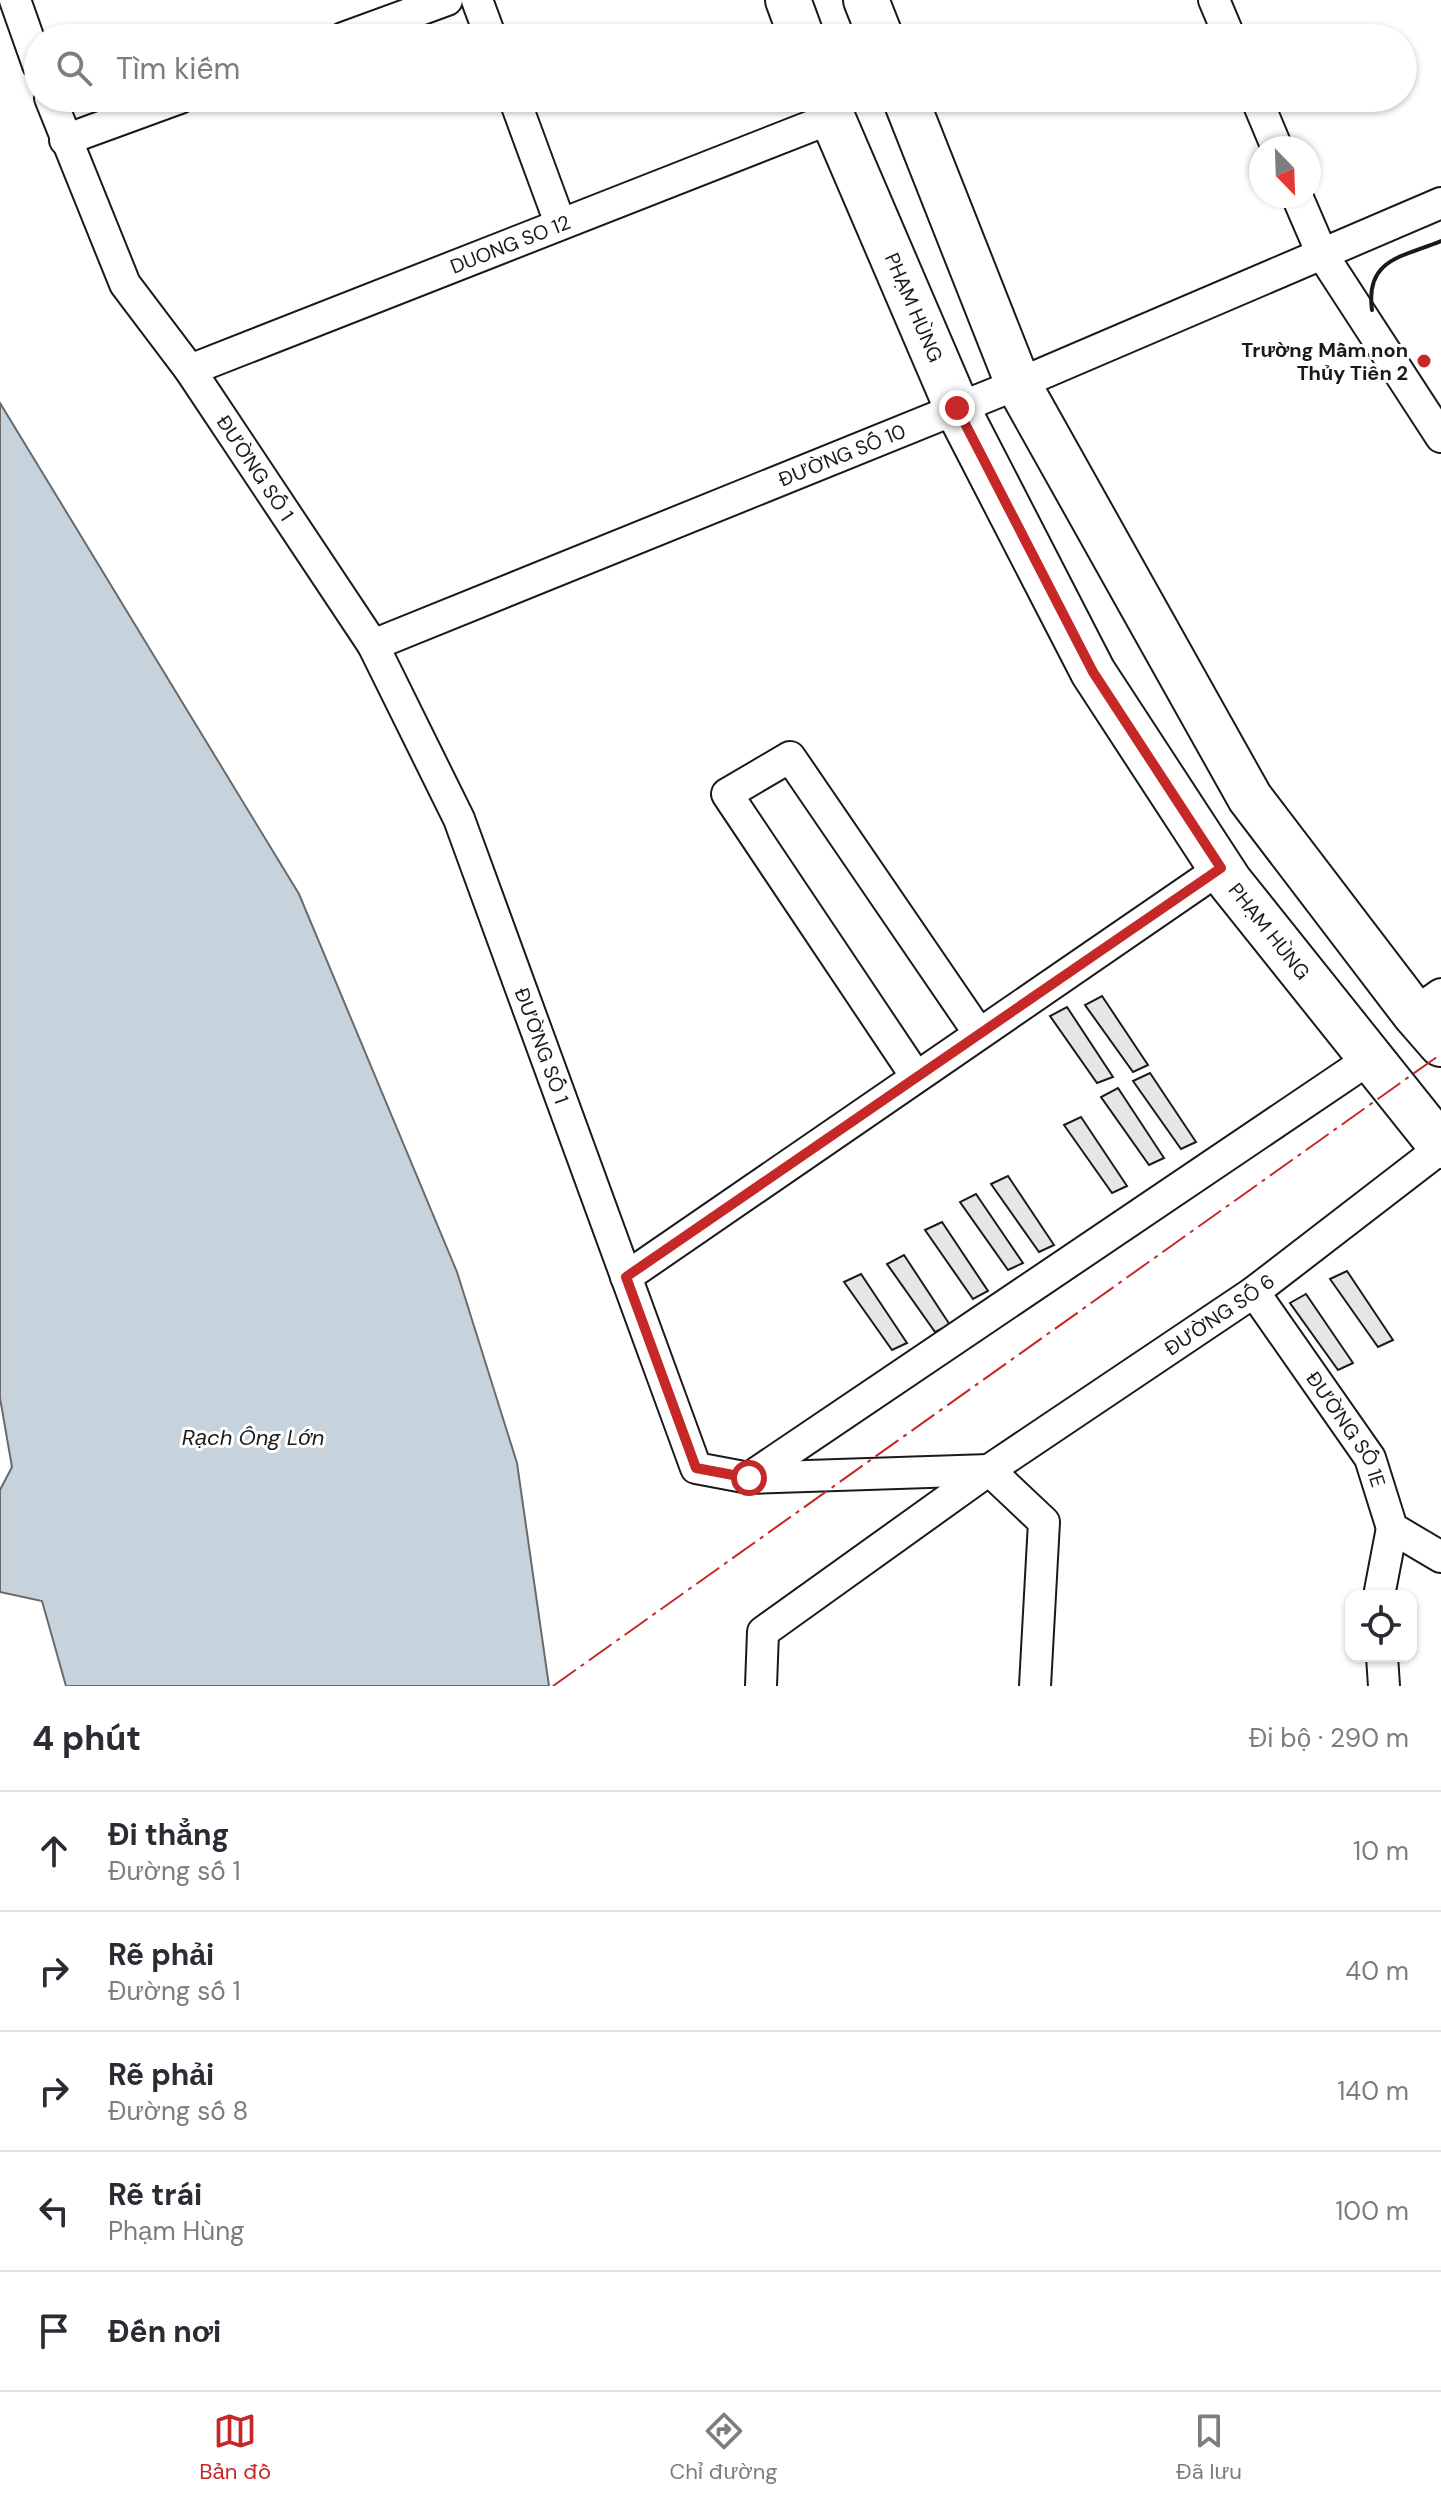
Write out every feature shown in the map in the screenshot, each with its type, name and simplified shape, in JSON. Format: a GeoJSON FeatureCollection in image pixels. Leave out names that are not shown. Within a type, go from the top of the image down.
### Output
{"type":"FeatureCollection","features":[{"type":"Feature","properties":{"kind":"main road"},"geometry":{"type":"LineString","coordinates":[[788,0],[797,24]]}},
{"type":"Feature","properties":{"kind":"main road"},"geometry":{"type":"LineString","coordinates":[[866,0],[875,24]]}},
{"type":"Feature","properties":{"kind":"main road","name":"PHẠM HÙNG"},"geometry":{"type":"LineString","coordinates":[[830,112],[957,408],[1093,672],[1221,868],[1441,1147]]}},
{"type":"Feature","properties":{"kind":"main road"},"geometry":{"type":"LineString","coordinates":[[911,112],[1018,384],[1250,798],[1432,1017]]}},
{"type":"Feature","properties":{"kind":"street"},"geometry":{"type":"LineString","coordinates":[[15,0],[24,25]]}},
{"type":"Feature","properties":{"kind":"street"},"geometry":{"type":"LineString","coordinates":[[381,24],[447,0]]}},
{"type":"Feature","properties":{"kind":"street"},"geometry":{"type":"LineString","coordinates":[[477,0],[486,24]]}},
{"type":"Feature","properties":{"kind":"street"},"geometry":{"type":"LineString","coordinates":[[1214,0],[1224,24]]}},
{"type":"Feature","properties":{"kind":"street","name":"ĐƯỜNG SỐ 1"},"geometry":{"type":"LineString","coordinates":[[55,112],[125,284],[190,370],[373,645],[459,819],[696,1468],[749,1478],[989,1470]]}},
{"type":"Feature","properties":{"kind":"street"},"geometry":{"type":"LineString","coordinates":[[65,140],[142,112]]}},
{"type":"Feature","properties":{"kind":"street"},"geometry":{"type":"LineString","coordinates":[[519,112],[560,223]]}},
{"type":"Feature","properties":{"kind":"street","name":"DUONG SO 12"},"geometry":{"type":"LineString","coordinates":[[190,370],[560,223],[819,112]]}},
{"type":"Feature","properties":{"kind":"street"},"geometry":{"type":"LineString","coordinates":[[1262,112],[1272,136]]}},
{"type":"Feature","properties":{"kind":"street","name":"ĐƯỜNG SỐ 10"},"geometry":{"type":"LineString","coordinates":[[373,645],[1018,384],[1441,203]]}},
{"type":"Feature","properties":{"kind":"street"},"geometry":{"type":"LineString","coordinates":[[1302,208],[1322,254],[1441,437]]}},
{"type":"Feature","properties":{"kind":"street"},"geometry":{"type":"LineString","coordinates":[[915,1075],[727,794],[790,757],[978,1032]]}},
{"type":"Feature","properties":{"kind":"street"},"geometry":{"type":"LineString","coordinates":[[626,1277],[915,1075],[1221,868]]}},
{"type":"Feature","properties":{"kind":"street"},"geometry":{"type":"LineString","coordinates":[[749,1478],[1371,1058]]}},
{"type":"Feature","properties":{"kind":"street","name":"ĐƯỜNG SỐ 6"},"geometry":{"type":"LineString","coordinates":[[989,1470],[1254,1292],[1441,1147]]}},
{"type":"Feature","properties":{"kind":"street","name":"ĐƯỜNG SỐ 1E"},"geometry":{"type":"LineString","coordinates":[[1254,1292],[1370,1458],[1392,1528]]}},
{"type":"Feature","properties":{"kind":"street"},"geometry":{"type":"LineString","coordinates":[[761,1686],[763,1632],[989,1470],[1044,1522],[1035,1686]]}},
{"type":"Feature","properties":{"kind":"street"},"geometry":{"type":"LineString","coordinates":[[1380,1590],[1392,1528],[1441,1557]]}},
{"type":"Feature","properties":{"kind":"street"},"geometry":{"type":"LineString","coordinates":[[1382,1662],[1384,1686]]}},
{"type":"Feature","properties":{"kind":"water","name":"Rạch Ông Lớn"},"geometry":{"type":"Polygon","coordinates":[[[0,403],[299,894],[457,1272],[517,1463],[549,1686],[66,1686],[42,1601],[0,1592],[0,1490],[12,1467],[0,1398],[0,403]]]}},
{"type":"Feature","properties":{"kind":"building"},"geometry":{"type":"Polygon","coordinates":[[[1102,996],[1148,1065],[1133,1072],[1085,1005],[1102,996]]]}},
{"type":"Feature","properties":{"kind":"building"},"geometry":{"type":"Polygon","coordinates":[[[1067,1007],[1113,1077],[1097,1083],[1050,1016],[1067,1007]]]}},
{"type":"Feature","properties":{"kind":"building"},"geometry":{"type":"Polygon","coordinates":[[[1150,1073],[1196,1142],[1181,1149],[1133,1081],[1150,1073]]]}},
{"type":"Feature","properties":{"kind":"building"},"geometry":{"type":"Polygon","coordinates":[[[1118,1088],[1164,1158],[1149,1165],[1101,1097],[1118,1088]]]}},
{"type":"Feature","properties":{"kind":"building"},"geometry":{"type":"Polygon","coordinates":[[[1081,1117],[1127,1186],[1112,1193],[1064,1125],[1081,1117]]]}},
{"type":"Feature","properties":{"kind":"building"},"geometry":{"type":"Polygon","coordinates":[[[1008,1176],[1054,1245],[1039,1252],[991,1184],[1008,1176]]]}},
{"type":"Feature","properties":{"kind":"building"},"geometry":{"type":"Polygon","coordinates":[[[976,1194],[1023,1263],[1008,1270],[960,1202],[976,1194]]]}},
{"type":"Feature","properties":{"kind":"building"},"geometry":{"type":"Polygon","coordinates":[[[942,1222],[988,1291],[973,1299],[925,1230],[942,1222]]]}},
{"type":"Feature","properties":{"kind":"building"},"geometry":{"type":"Polygon","coordinates":[[[904,1255],[950,1325],[935,1332],[887,1264],[904,1255]]]}},
{"type":"Feature","properties":{"kind":"building"},"geometry":{"type":"Polygon","coordinates":[[[1347,1271],[1393,1340],[1378,1347],[1330,1279],[1347,1271]]]}},
{"type":"Feature","properties":{"kind":"building"},"geometry":{"type":"Polygon","coordinates":[[[861,1274],[907,1343],[892,1350],[844,1282],[861,1274]]]}},
{"type":"Feature","properties":{"kind":"building"},"geometry":{"type":"Polygon","coordinates":[[[1306,1294],[1353,1363],[1338,1370],[1290,1303],[1306,1294]]]}},
{"type":"Feature","properties":{"kind":"wall"},"geometry":{"type":"LineString","coordinates":[[1372,310],[1371,293],[1380,270],[1400,256],[1441,241]]}},
{"type":"Feature","properties":{"kind":"power"},"geometry":{"type":"LineString","coordinates":[[553,1686],[1441,1054]]}},
{"type":"Feature","properties":{"kind":"place","name":"Trường Mầm non Thủy Tiên 2"},"geometry":{"type":"Point","coordinates":[1424,361]}},
{"type":"Feature","properties":{"kind":"route"},"geometry":{"type":"LineString","coordinates":[[749,1478],[696,1468],[626,1277],[915,1075],[1221,868],[1093,672],[957,408]]}}]}
